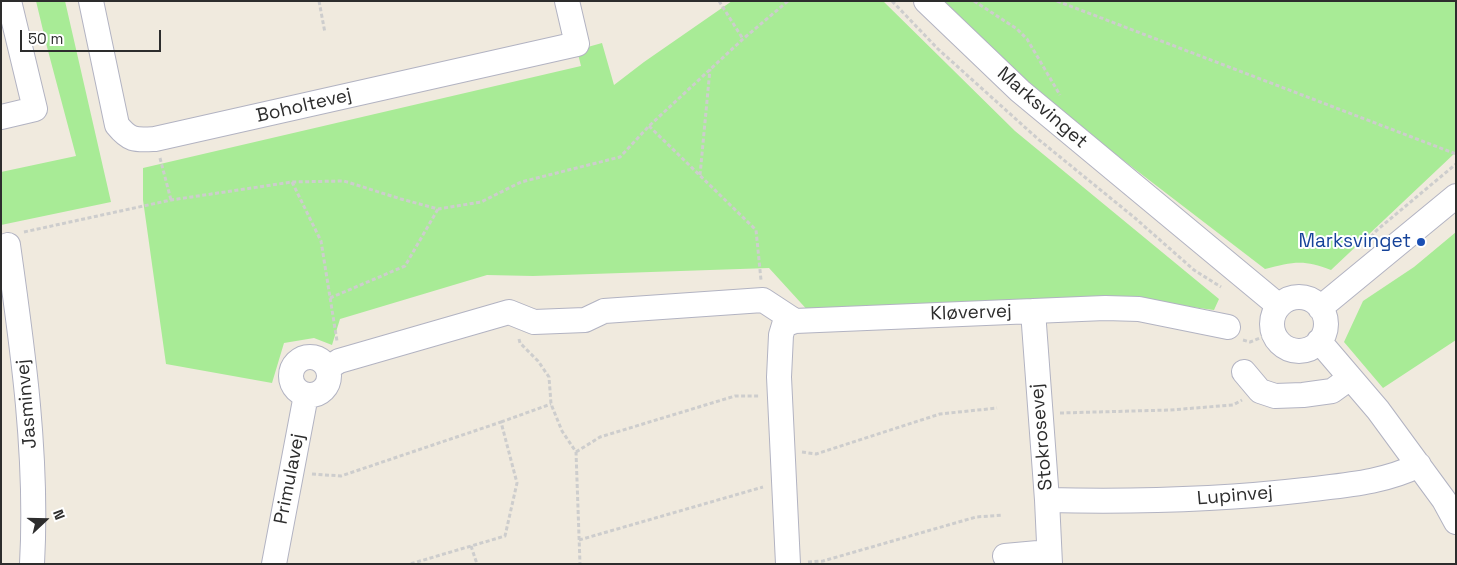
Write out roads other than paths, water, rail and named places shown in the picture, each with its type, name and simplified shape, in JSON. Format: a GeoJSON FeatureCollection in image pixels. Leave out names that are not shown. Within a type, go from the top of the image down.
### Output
{"type":"FeatureCollection","features":[{"type":"Feature","properties":{"kind":"street"},"geometry":{"type":"LineString","coordinates":[[1,116],[35,109],[9,1]]}},
{"type":"Feature","properties":{"kind":"street","name":"Boholtevej"},"geometry":{"type":"LineString","coordinates":[[91,1],[117,125],[126,136],[136,140],[155,139],[577,44],[567,1]]}},
{"type":"Feature","properties":{"kind":"street","name":"Marksvinget"},"geometry":{"type":"LineString","coordinates":[[926,1],[1020,91],[1279,306]]}},
{"type":"Feature","properties":{"kind":"street"},"geometry":{"type":"LineString","coordinates":[[1320,308],[1456,196]]}},
{"type":"Feature","properties":{"kind":"street","name":"Jasminvej"},"geometry":{"type":"LineString","coordinates":[[13,239],[31,433],[32,564]]}},
{"type":"Feature","properties":{"kind":"street"},"geometry":{"type":"LineString","coordinates":[[1300,297],[1314,302],[1320,308],[1325,321],[1323,335],[1319,341],[1306,350],[1290,349],[1283,346],[1273,333],[1272,321],[1274,313],[1285,301],[1300,297]]}},
{"type":"Feature","properties":{"kind":"street"},"geometry":{"type":"LineString","coordinates":[[333,365],[326,387],[317,394],[306,395],[296,389],[292,383],[291,375],[294,364],[300,359],[311,356],[333,365],[509,312],[534,322],[585,320],[604,311],[763,300],[795,320]]}},
{"type":"Feature","properties":{"kind":"street","name":"Kløvervej"},"geometry":{"type":"LineString","coordinates":[[795,320],[1105,308],[1139,309],[1228,327]]}},
{"type":"Feature","properties":{"kind":"street","name":"Stokrosevej"},"geometry":{"type":"LineString","coordinates":[[1033,311],[1039,413],[1047,500],[1049,558]]}},
{"type":"Feature","properties":{"kind":"street"},"geometry":{"type":"LineString","coordinates":[[788,563],[780,395],[781,335],[784,325],[795,320]]}},
{"type":"Feature","properties":{"kind":"street"},"geometry":{"type":"LineString","coordinates":[[1319,341],[1378,410],[1419,465],[1450,496],[1456,522]]}},
{"type":"Feature","properties":{"kind":"street"},"geometry":{"type":"LineString","coordinates":[[1244,372],[1260,391],[1275,396],[1332,391],[1350,378]]}},
{"type":"Feature","properties":{"kind":"street","name":"Primulavej"},"geometry":{"type":"LineString","coordinates":[[274,564],[306,395]]}},
{"type":"Feature","properties":{"kind":"street","name":"Lupinvej"},"geometry":{"type":"LineString","coordinates":[[1047,500],[1182,500],[1260,495],[1347,485],[1387,478],[1419,465]]}},
{"type":"Feature","properties":{"kind":"street"},"geometry":{"type":"LineString","coordinates":[[1005,556],[1049,558]]}},
{"type":"Feature","properties":{"kind":"place","name":"Marksvinget"},"geometry":{"type":"Point","coordinates":[1421,242]}}]}
